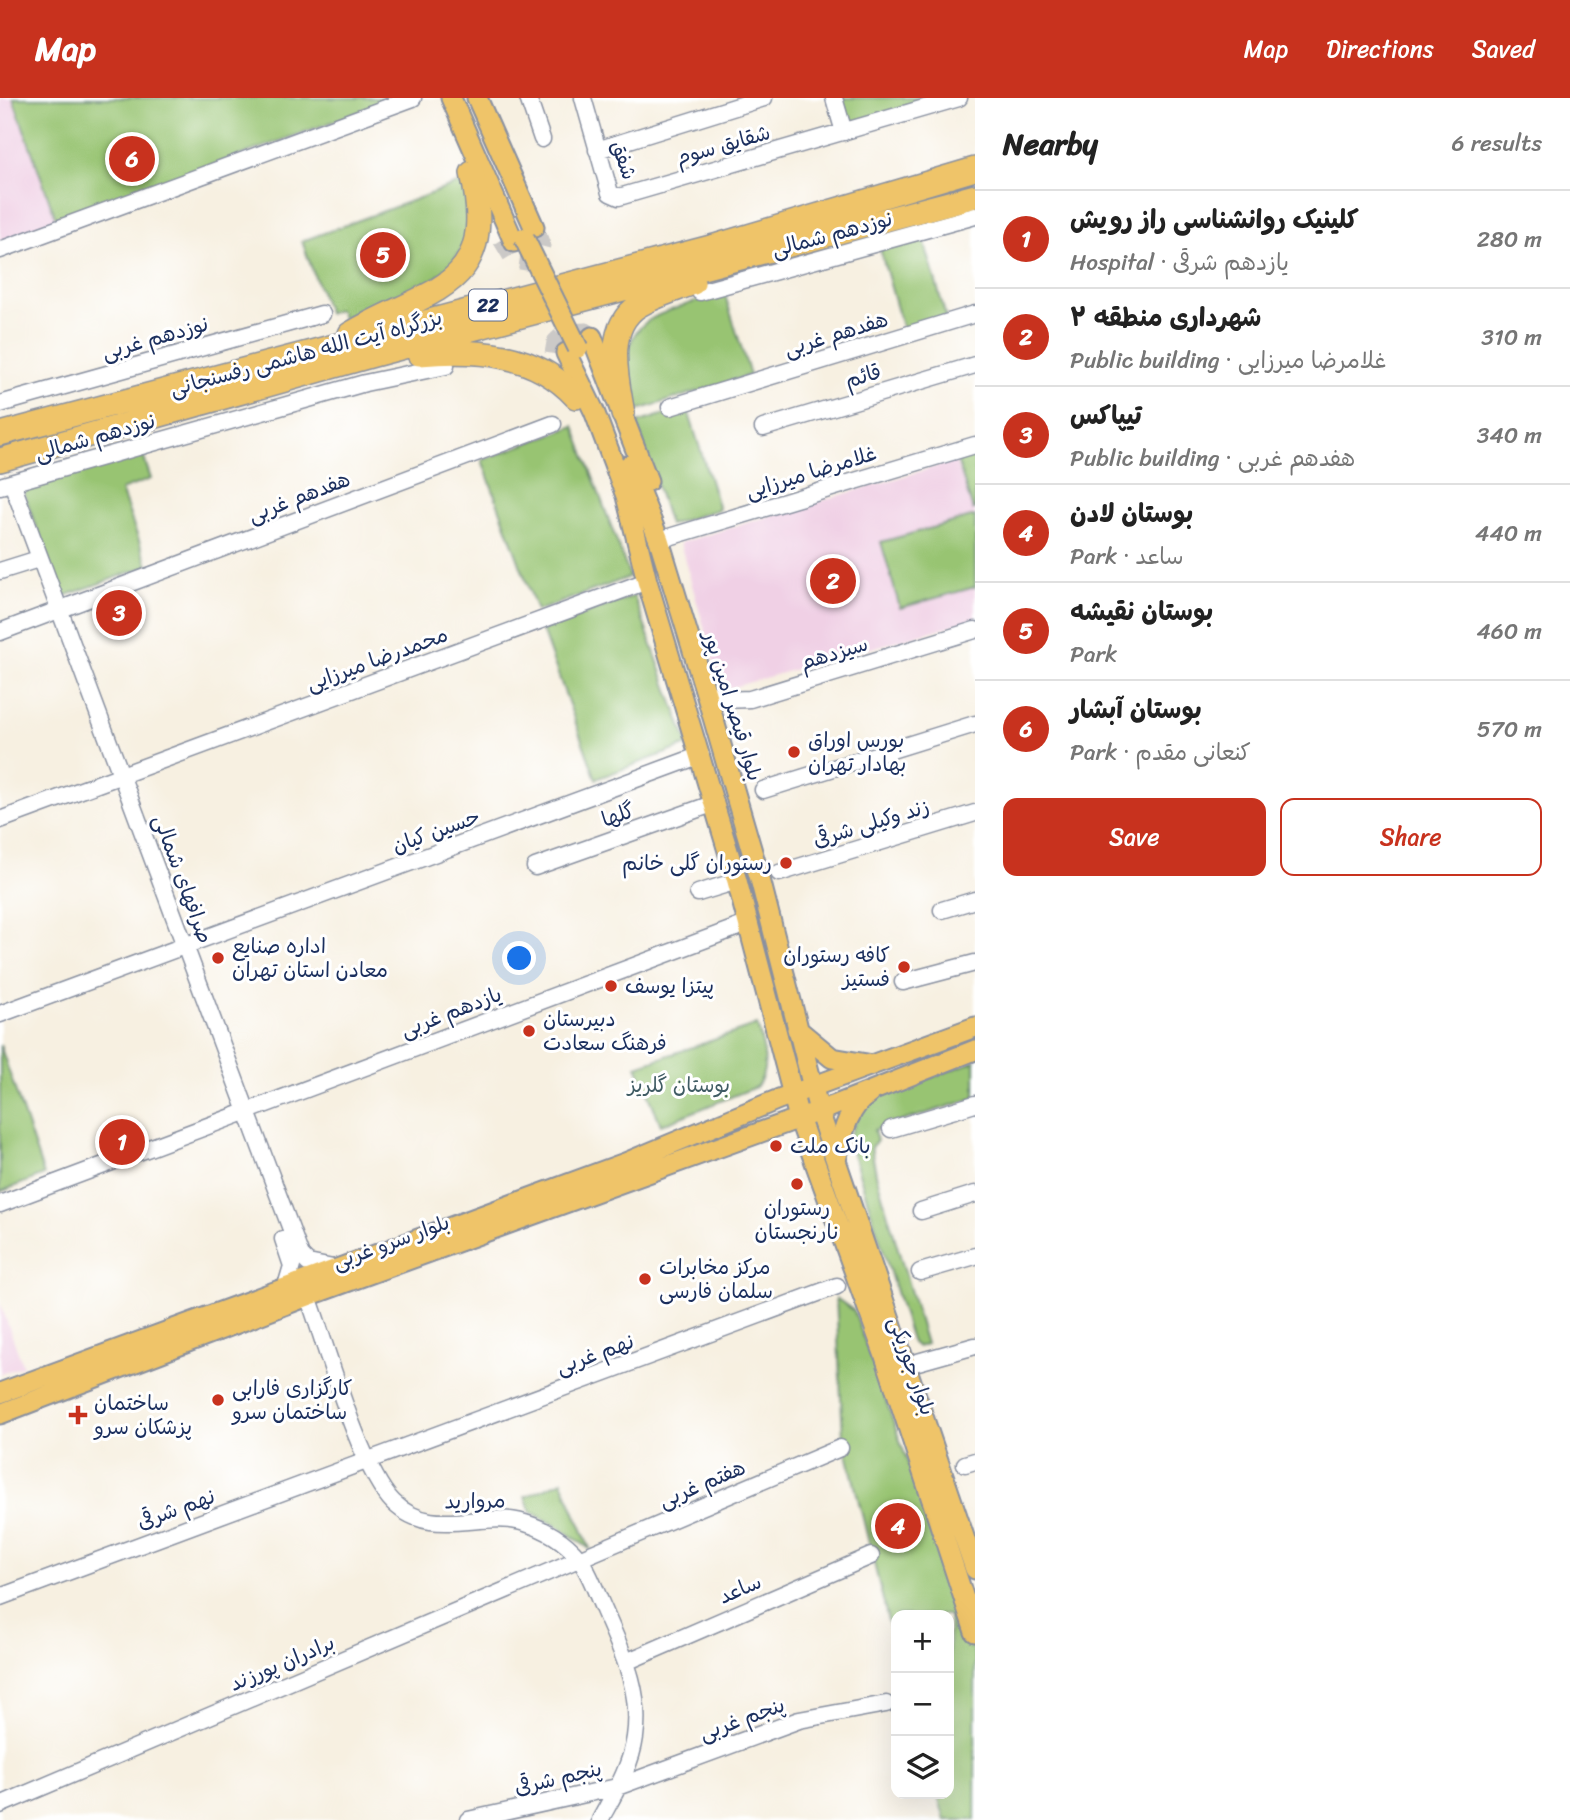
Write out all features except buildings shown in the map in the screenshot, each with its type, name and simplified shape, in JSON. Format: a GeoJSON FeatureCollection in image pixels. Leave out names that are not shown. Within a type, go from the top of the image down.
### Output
{"type":"FeatureCollection","features":[{"type":"Feature","properties":{"kind":"highway","name":"بزرگراه آیت الله هاشمی رفسنجانی"},"geometry":{"type":"LineString","coordinates":[[0,433],[718,245],[975,169]]}},
{"type":"Feature","properties":{"kind":"highway"},"geometry":{"type":"LineString","coordinates":[[322,350],[372,320],[431,296],[457,276],[475,243],[480,217],[472,173]]}},
{"type":"Feature","properties":{"kind":"highway","name":"بزرگراه آیت الله هاشمی رفسنجانی"},"geometry":{"type":"LineString","coordinates":[[0,460],[374,355],[731,260],[973,210]]}},
{"type":"Feature","properties":{"kind":"highway"},"geometry":{"type":"LineString","coordinates":[[623,414],[615,357],[618,333],[625,321],[637,307],[694,283],[731,260]]}},
{"type":"Feature","properties":{"kind":"highway"},"geometry":{"type":"LineString","coordinates":[[374,355],[462,351],[515,359],[550,373],[576,397]]}},
{"type":"Feature","properties":{"kind":"main road"},"geometry":{"type":"LineString","coordinates":[[439,98],[472,173],[519,237]]}},
{"type":"Feature","properties":{"kind":"main road"},"geometry":{"type":"LineString","coordinates":[[451,98],[573,348],[612,456],[635,524],[647,581],[715,803],[792,1094]]}},
{"type":"Feature","properties":{"kind":"main road"},"geometry":{"type":"LineString","coordinates":[[463,98],[519,237]]}},
{"type":"Feature","properties":{"kind":"main road"},"geometry":{"type":"LineString","coordinates":[[477,98],[519,237]]}},
{"type":"Feature","properties":{"kind":"main road"},"geometry":{"type":"LineString","coordinates":[[573,348],[576,397],[641,551]]}},
{"type":"Feature","properties":{"kind":"main road"},"geometry":{"type":"LineString","coordinates":[[573,348],[623,414],[647,478],[659,540]]}},
{"type":"Feature","properties":{"kind":"main road","name":"بلوار قیصر امین پور"},"geometry":{"type":"LineString","coordinates":[[573,348],[604,401],[659,540],[705,690],[784,971],[819,1111]]}},
{"type":"Feature","properties":{"kind":"main road"},"geometry":{"type":"LineString","coordinates":[[762,975],[777,991],[783,988],[784,971]]}},
{"type":"Feature","properties":{"kind":"main road"},"geometry":{"type":"LineString","coordinates":[[813,1087],[975,1027]]}},
{"type":"Feature","properties":{"kind":"main road"},"geometry":{"type":"LineString","coordinates":[[797,1029],[832,1058],[857,1065],[875,1064]]}},
{"type":"Feature","properties":{"kind":"main road"},"geometry":{"type":"LineString","coordinates":[[743,1114],[764,1099],[775,1084],[780,1067],[779,1041]]}},
{"type":"Feature","properties":{"kind":"main road"},"geometry":{"type":"LineString","coordinates":[[920,1047],[907,1062],[915,1070],[928,1069]]}},
{"type":"Feature","properties":{"kind":"main road"},"geometry":{"type":"LineString","coordinates":[[819,1111],[975,1049]]}},
{"type":"Feature","properties":{"kind":"main road","name":"بلوار سرو غربی"},"geometry":{"type":"LineString","coordinates":[[0,1414],[695,1144],[743,1114],[813,1087]]}},
{"type":"Feature","properties":{"kind":"main road"},"geometry":{"type":"LineString","coordinates":[[836,1160],[854,1110],[862,1098],[879,1088]]}},
{"type":"Feature","properties":{"kind":"main road","name":"بلوار جوریکی"},"geometry":{"type":"LineString","coordinates":[[792,1094],[885,1356],[975,1632]]}},
{"type":"Feature","properties":{"kind":"main road","name":"بلوار سرو غربی"},"geometry":{"type":"LineString","coordinates":[[0,1393],[333,1268],[695,1144],[752,1133],[819,1111]]}},
{"type":"Feature","properties":{"kind":"main road","name":"بلوار جوریکی"},"geometry":{"type":"LineString","coordinates":[[819,1111],[975,1569]]}},
{"type":"Feature","properties":{"kind":"main road"},"geometry":{"type":"LineString","coordinates":[[752,1133],[771,1130],[793,1137],[816,1165]]}},
{"type":"Feature","properties":{"kind":"street"},"geometry":{"type":"LineString","coordinates":[[0,250],[413,98]]}},
{"type":"Feature","properties":{"kind":"street"},"geometry":{"type":"LineString","coordinates":[[528,98],[542,139]]}},
{"type":"Feature","properties":{"kind":"street","name":"شفق"},"geometry":{"type":"LineString","coordinates":[[583,98],[610,193],[614,196]]}},
{"type":"Feature","properties":{"kind":"street"},"geometry":{"type":"LineString","coordinates":[[597,150],[764,98]]}},
{"type":"Feature","properties":{"kind":"street"},"geometry":{"type":"LineString","coordinates":[[834,98],[844,132]]}},
{"type":"Feature","properties":{"kind":"street","name":"شقایق سوم"},"geometry":{"type":"LineString","coordinates":[[614,196],[619,197],[959,98]]}},
{"type":"Feature","properties":{"kind":"street"},"geometry":{"type":"LineString","coordinates":[[973,210],[975,235]]}},
{"type":"Feature","properties":{"kind":"street","name":"نوزدهم شمالی"},"geometry":{"type":"LineString","coordinates":[[700,292],[973,210]]}},
{"type":"Feature","properties":{"kind":"street","name":"نوزدهم غربی"},"geometry":{"type":"LineString","coordinates":[[0,404],[322,314]]}},
{"type":"Feature","properties":{"kind":"street","name":"هفدهم غربی"},"geometry":{"type":"LineString","coordinates":[[670,407],[975,314]]}},
{"type":"Feature","properties":{"kind":"street","name":"قائم"},"geometry":{"type":"LineString","coordinates":[[763,428],[975,365]]}},
{"type":"Feature","properties":{"kind":"street","name":"نوزدهم شمالی"},"geometry":{"type":"LineString","coordinates":[[5,485],[365,383],[446,366]]}},
{"type":"Feature","properties":{"kind":"street","name":"هفدهم غربی"},"geometry":{"type":"LineString","coordinates":[[0,632],[553,425]]}},
{"type":"Feature","properties":{"kind":"street","name":"غلامرضا میرزایی"},"geometry":{"type":"LineString","coordinates":[[659,540],[975,445]]}},
{"type":"Feature","properties":{"kind":"street","name":"صرافهای شمالی"},"geometry":{"type":"LineString","coordinates":[[5,485],[32,561],[55,611]]}},
{"type":"Feature","properties":{"kind":"street","name":"صرافهای شمالی"},"geometry":{"type":"LineString","coordinates":[[5,485],[55,611],[242,1113],[301,1256],[308,1263],[333,1268]]}},
{"type":"Feature","properties":{"kind":"street"},"geometry":{"type":"LineString","coordinates":[[0,571],[32,561]]}},
{"type":"Feature","properties":{"kind":"street","name":"محمدرضا میرزایی"},"geometry":{"type":"LineString","coordinates":[[0,820],[647,581]]}},
{"type":"Feature","properties":{"kind":"street","name":"سیزدهم"},"geometry":{"type":"LineString","coordinates":[[705,690],[723,700],[750,699],[975,630]]}},
{"type":"Feature","properties":{"kind":"street"},"geometry":{"type":"LineString","coordinates":[[763,790],[975,724]]}},
{"type":"Feature","properties":{"kind":"street","name":"حسین کیان"},"geometry":{"type":"LineString","coordinates":[[0,1014],[701,755]]}},
{"type":"Feature","properties":{"kind":"street","name":"گلها"},"geometry":{"type":"LineString","coordinates":[[535,867],[715,803]]}},
{"type":"Feature","properties":{"kind":"street","name":"زند وکیلی شرقی"},"geometry":{"type":"LineString","coordinates":[[779,873],[975,813]]}},
{"type":"Feature","properties":{"kind":"street"},"geometry":{"type":"LineString","coordinates":[[698,892],[737,881]]}},
{"type":"Feature","properties":{"kind":"street"},"geometry":{"type":"LineString","coordinates":[[942,910],[975,900]]}},
{"type":"Feature","properties":{"kind":"street","name":"یازدهم غربی"},"geometry":{"type":"LineString","coordinates":[[0,1204],[748,923]]}},
{"type":"Feature","properties":{"kind":"street"},"geometry":{"type":"LineString","coordinates":[[903,982],[975,963]]}},
{"type":"Feature","properties":{"kind":"street"},"geometry":{"type":"LineString","coordinates":[[891,1129],[975,1104]]}},
{"type":"Feature","properties":{"kind":"street","name":"صرافهای شمالی"},"geometry":{"type":"LineString","coordinates":[[242,1113],[290,1257],[292,1266],[286,1286]]}},
{"type":"Feature","properties":{"kind":"street"},"geometry":{"type":"LineString","coordinates":[[921,1211],[975,1194]]}},
{"type":"Feature","properties":{"kind":"street"},"geometry":{"type":"LineString","coordinates":[[920,1272],[975,1256]]}},
{"type":"Feature","properties":{"kind":"street","name":"نهم غربی"},"geometry":{"type":"LineString","coordinates":[[368,1460],[837,1286]]}},
{"type":"Feature","properties":{"kind":"street","name":"مروارید"},"geometry":{"type":"LineString","coordinates":[[308,1296],[368,1460],[392,1501],[417,1518],[440,1524],[511,1520],[522,1522],[559,1540],[580,1559],[634,1685],[636,1724],[629,1761],[600,1820]]}},
{"type":"Feature","properties":{"kind":"street"},"geometry":{"type":"LineString","coordinates":[[907,1365],[975,1346]]}},
{"type":"Feature","properties":{"kind":"street","name":"هفتم غربی"},"geometry":{"type":"LineString","coordinates":[[580,1559],[840,1448]]}},
{"type":"Feature","properties":{"kind":"street","name":"نهم شرقی"},"geometry":{"type":"LineString","coordinates":[[0,1597],[368,1460]]}},
{"type":"Feature","properties":{"kind":"street","name":"ساعد"},"geometry":{"type":"LineString","coordinates":[[626,1662],[871,1556]]}},
{"type":"Feature","properties":{"kind":"street","name":"برادران پورزند"},"geometry":{"type":"LineString","coordinates":[[0,1805],[580,1559]]}},
{"type":"Feature","properties":{"kind":"street","name":"پنجم غربی"},"geometry":{"type":"LineString","coordinates":[[617,1787],[799,1720],[886,1704]]}},
{"type":"Feature","properties":{"kind":"street","name":"پنجم شرقی"},"geometry":{"type":"LineString","coordinates":[[468,1820],[617,1787]]}},
{"type":"Feature","properties":{"kind":"shaded area"},"geometry":{"type":"Polygon","coordinates":[[[0,98],[13,98],[57,222],[0,242],[0,98]]]}},
{"type":"Feature","properties":{"kind":"shaded area"},"geometry":{"type":"Polygon","coordinates":[[[955,461],[975,511],[975,619],[722,690],[680,543],[955,461]]]}},
{"type":"Feature","properties":{"kind":"shaded area"},"geometry":{"type":"Polygon","coordinates":[[[0,1303],[23,1366],[0,1374],[0,1303]]]}},
{"type":"Feature","properties":{"kind":"green space"},"geometry":{"type":"Polygon","coordinates":[[[13,98],[398,98],[57,222],[13,98]]]}},
{"type":"Feature","properties":{"kind":"green space"},"geometry":{"type":"Polygon","coordinates":[[[839,98],[938,98],[847,126],[839,98]]]}},
{"type":"Feature","properties":{"kind":"green space"},"geometry":{"type":"Polygon","coordinates":[[[465,181],[470,213],[466,239],[455,259],[439,275],[394,299],[342,318],[339,310],[328,313],[302,241],[465,181]]]}},
{"type":"Feature","properties":{"kind":"green space"},"geometry":{"type":"Polygon","coordinates":[[[923,237],[946,317],[903,330],[880,249],[923,237]]]}},
{"type":"Feature","properties":{"kind":"green space"},"geometry":{"type":"Polygon","coordinates":[[[724,292],[750,375],[632,412],[628,356],[632,339],[641,326],[673,309],[724,292]]]}},
{"type":"Feature","properties":{"kind":"green space"},"geometry":{"type":"Polygon","coordinates":[[[687,407],[719,509],[669,525],[637,423],[687,407]]]}},
{"type":"Feature","properties":{"kind":"green space"},"geometry":{"type":"Polygon","coordinates":[[[574,426],[630,577],[537,611],[482,460],[574,426]]]}},
{"type":"Feature","properties":{"kind":"green space"},"geometry":{"type":"Polygon","coordinates":[[[141,449],[151,479],[121,490],[148,566],[62,597],[24,493],[30,485],[141,449]]]}},
{"type":"Feature","properties":{"kind":"green space"},"geometry":{"type":"Polygon","coordinates":[[[975,454],[975,509],[973,510],[957,460],[975,454]]]}},
{"type":"Feature","properties":{"kind":"green space"},"geometry":{"type":"Polygon","coordinates":[[[975,516],[975,587],[900,608],[881,542],[975,516]]]}},
{"type":"Feature","properties":{"kind":"green space"},"geometry":{"type":"Polygon","coordinates":[[[634,596],[688,745],[596,779],[542,630],[634,596]]]}},
{"type":"Feature","properties":{"kind":"green space","name":"بوستان گلریز"},"geometry":{"type":"Polygon","coordinates":[[[757,1025],[764,1065],[761,1080],[756,1087],[661,1125],[637,1066],[757,1025]]]}},
{"type":"Feature","properties":{"kind":"green space"},"geometry":{"type":"Polygon","coordinates":[[[0,1045],[44,1175],[0,1192],[0,1045]]]}},
{"type":"Feature","properties":{"kind":"green space"},"geometry":{"type":"Polygon","coordinates":[[[975,1061],[975,1098],[874,1130],[877,1141],[871,1147],[876,1174],[926,1344],[918,1347],[912,1343],[848,1138],[865,1102],[975,1061]]]}},
{"type":"Feature","properties":{"kind":"green space"},"geometry":{"type":"Polygon","coordinates":[[[836,1298],[854,1311],[975,1659],[975,1820],[945,1820],[939,1799],[954,1799],[954,1610],[891,1610],[891,1633],[843,1437],[836,1298]]]}},
{"type":"Feature","properties":{"kind":"green space"},"geometry":{"type":"Polygon","coordinates":[[[562,1481],[590,1549],[531,1512],[525,1497],[562,1481]]]}},
{"type":"Feature","properties":{"kind":"tunnel"},"geometry":{"type":"LineString","coordinates":[[502,239],[514,259],[527,261],[539,253],[541,245],[534,227]]}},
{"type":"Feature","properties":{"kind":"tunnel"},"geometry":{"type":"LineString","coordinates":[[554,354],[556,342],[566,333],[586,332],[592,337]]}},
{"type":"Feature","properties":{"kind":"place","name":"بوستان آبشار"},"geometry":{"type":"Point","coordinates":[132,159]}},
{"type":"Feature","properties":{"kind":"place","name":"بوستان نقیشه"},"geometry":{"type":"Point","coordinates":[383,255]}},
{"type":"Feature","properties":{"kind":"place","name":"شهرداری منطقه ۲"},"geometry":{"type":"Point","coordinates":[833,581]}},
{"type":"Feature","properties":{"kind":"place","name":"تیپاکس"},"geometry":{"type":"Point","coordinates":[119,613]}},
{"type":"Feature","properties":{"kind":"place","name":"بورس اوراق بهادار تهران"},"geometry":{"type":"Point","coordinates":[794,752]}},
{"type":"Feature","properties":{"kind":"place","name":"رستوران گلی خانم"},"geometry":{"type":"Point","coordinates":[786,863]}},
{"type":"Feature","properties":{"kind":"place","name":"اداره صنایع معادن استان تهران"},"geometry":{"type":"Point","coordinates":[218,958]}},
{"type":"Feature","properties":{"kind":"place","name":"کافه رستوران فستیز"},"geometry":{"type":"Point","coordinates":[904,967]}},
{"type":"Feature","properties":{"kind":"place","name":"پیتزا یوسف"},"geometry":{"type":"Point","coordinates":[611,986]}},
{"type":"Feature","properties":{"kind":"place","name":"دبیرستان فرهنگ سعادت"},"geometry":{"type":"Point","coordinates":[529,1031]}},
{"type":"Feature","properties":{"kind":"place","name":"کلینیک روانشناسی راز رویش"},"geometry":{"type":"Point","coordinates":[122,1142]}},
{"type":"Feature","properties":{"kind":"place","name":"بانک ملت"},"geometry":{"type":"Point","coordinates":[776,1146]}},
{"type":"Feature","properties":{"kind":"place","name":"رستوران نارنجستان"},"geometry":{"type":"Point","coordinates":[797,1184]}},
{"type":"Feature","properties":{"kind":"place","name":"مرکز مخابرات سلمان فارسی"},"geometry":{"type":"Point","coordinates":[645,1279]}},
{"type":"Feature","properties":{"kind":"place","name":"کارگزاری فارابی ساختمان سرو"},"geometry":{"type":"Point","coordinates":[218,1400]}},
{"type":"Feature","properties":{"kind":"place","name":"ساختمان پزشکان سرو"},"geometry":{"type":"Point","coordinates":[78,1415]}},
{"type":"Feature","properties":{"kind":"place","name":"بوستان لادن"},"geometry":{"type":"Point","coordinates":[898,1526]}}]}
